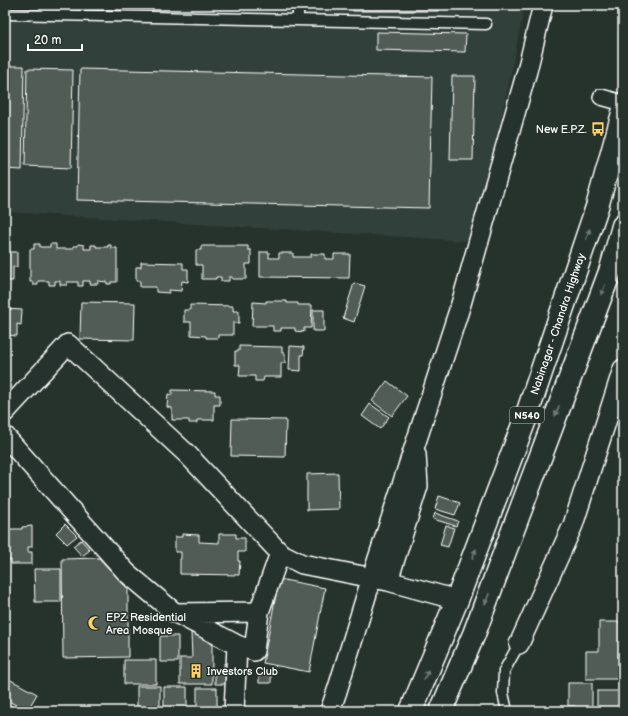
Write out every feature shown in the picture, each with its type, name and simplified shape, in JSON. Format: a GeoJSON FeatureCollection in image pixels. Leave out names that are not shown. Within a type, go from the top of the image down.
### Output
{"type":"FeatureCollection","features":[{"type":"Feature","properties":{"kind":"highway","name":"Nabinagar - Chandra Highway"},"geometry":{"type":"LineString","coordinates":[[411,711],[457,600],[529,409],[597,206],[623,113]]}},
{"type":"Feature","properties":{"kind":"highway","name":"N540"},"geometry":{"type":"LineString","coordinates":[[441,711],[474,634],[617,268],[623,229]]}},
{"type":"Feature","properties":{"kind":"street"},"geometry":{"type":"LineString","coordinates":[[330,711],[380,579],[418,486],[415,444],[461,304],[543,5]]}},
{"type":"Feature","properties":{"kind":"street"},"geometry":{"type":"LineString","coordinates":[[601,97],[623,103]]}},
{"type":"Feature","properties":{"kind":"street"},"geometry":{"type":"LineString","coordinates":[[5,412],[68,344],[188,455],[280,553],[302,564],[380,579],[457,600]]}},
{"type":"Feature","properties":{"kind":"street"},"geometry":{"type":"LineString","coordinates":[[519,644],[573,525],[623,369]]}},
{"type":"Feature","properties":{"kind":"street"},"geometry":{"type":"LineString","coordinates":[[5,436],[127,573],[175,613],[237,645],[254,651],[259,612],[280,553]]}},
{"type":"Feature","properties":{"kind":"street"},"geometry":{"type":"LineString","coordinates":[[175,613],[259,612]]}},
{"type":"Feature","properties":{"kind":"street"},"geometry":{"type":"LineString","coordinates":[[234,711],[237,645]]}},
{"type":"Feature","properties":{"kind":"lane"},"geometry":{"type":"LineString","coordinates":[[298,5],[298,19]]}},
{"type":"Feature","properties":{"kind":"lane"},"geometry":{"type":"LineString","coordinates":[[5,14],[486,24]]}},
{"type":"Feature","properties":{"kind":"lane"},"geometry":{"type":"LineString","coordinates":[[506,711],[503,693],[504,671],[519,644]]}},
{"type":"Feature","properties":{"kind":"shaded area"},"geometry":{"type":"Polygon","coordinates":[[[5,5],[525,5],[500,125],[469,241],[5,212],[5,5]]]}},
{"type":"Feature","properties":{"kind":"building"},"geometry":{"type":"Polygon","coordinates":[[[353,5],[438,5],[438,11],[353,11],[353,5]]]}},
{"type":"Feature","properties":{"kind":"building"},"geometry":{"type":"Polygon","coordinates":[[[376,32],[466,34],[465,52],[376,50],[376,32]]]}},
{"type":"Feature","properties":{"kind":"building"},"geometry":{"type":"Polygon","coordinates":[[[5,66],[24,66],[22,170],[5,169],[5,66]]]}},
{"type":"Feature","properties":{"kind":"building"},"geometry":{"type":"Polygon","coordinates":[[[27,69],[73,70],[71,168],[25,166],[27,69]]]}},
{"type":"Feature","properties":{"kind":"building"},"geometry":{"type":"Polygon","coordinates":[[[80,69],[432,77],[429,208],[77,200],[80,69]]]}},
{"type":"Feature","properties":{"kind":"building"},"geometry":{"type":"Polygon","coordinates":[[[452,76],[475,76],[473,160],[450,160],[452,76]]]}},
{"type":"Feature","properties":{"kind":"building"},"geometry":{"type":"Polygon","coordinates":[[[34,244],[40,244],[40,247],[50,247],[50,244],[56,244],[56,249],[73,249],[73,246],[78,246],[78,244],[84,245],[84,249],[91,249],[91,245],[96,245],[96,247],[108,247],[108,245],[111,245],[111,248],[117,248],[117,282],[107,284],[107,282],[98,281],[98,284],[90,284],[90,281],[83,281],[83,286],[78,286],[78,282],[67,282],[67,285],[60,285],[60,281],[55,281],[55,285],[49,285],[49,281],[38,281],[38,285],[33,285],[33,282],[30,282],[30,249],[34,249],[34,244]]]}},
{"type":"Feature","properties":{"kind":"building"},"geometry":{"type":"Polygon","coordinates":[[[201,246],[248,246],[248,250],[251,250],[251,264],[246,264],[246,279],[232,279],[232,277],[229,277],[229,281],[221,281],[221,277],[216,277],[216,279],[202,279],[202,265],[196,265],[196,250],[201,250],[201,246]]]}},
{"type":"Feature","properties":{"kind":"building"},"geometry":{"type":"Polygon","coordinates":[[[5,252],[17,252],[17,267],[13,267],[13,281],[5,281],[5,252]]]}},
{"type":"Feature","properties":{"kind":"building"},"geometry":{"type":"Polygon","coordinates":[[[260,252],[269,252],[269,258],[279,258],[279,253],[293,253],[293,257],[311,257],[311,254],[325,254],[325,259],[334,259],[334,254],[350,254],[349,278],[260,277],[260,252]]]}},
{"type":"Feature","properties":{"kind":"building"},"geometry":{"type":"Polygon","coordinates":[[[141,262],[183,263],[183,269],[188,269],[188,282],[182,281],[181,291],[169,290],[169,293],[156,292],[156,287],[140,287],[140,281],[136,281],[136,267],[141,267],[141,262]]]}},
{"type":"Feature","properties":{"kind":"building"},"geometry":{"type":"Polygon","coordinates":[[[354,283],[365,286],[354,322],[343,318],[354,283]]]}},
{"type":"Feature","properties":{"kind":"building"},"geometry":{"type":"Polygon","coordinates":[[[266,301],[287,301],[287,303],[298,303],[298,305],[312,305],[311,328],[304,328],[304,332],[295,331],[295,328],[281,328],[281,331],[273,331],[273,326],[252,326],[253,302],[266,303],[266,301]]]}},
{"type":"Feature","properties":{"kind":"building"},"geometry":{"type":"Polygon","coordinates":[[[81,302],[135,303],[134,340],[80,339],[81,302]]]}},
{"type":"Feature","properties":{"kind":"building"},"geometry":{"type":"Polygon","coordinates":[[[190,305],[233,306],[233,311],[239,311],[239,323],[233,323],[233,335],[218,335],[218,338],[206,338],[206,336],[191,335],[191,322],[184,322],[184,310],[190,310],[190,305]]]}},
{"type":"Feature","properties":{"kind":"building"},"geometry":{"type":"Polygon","coordinates":[[[5,307],[7,307],[7,309],[22,310],[21,325],[17,324],[17,336],[5,335],[5,307]]]}},
{"type":"Feature","properties":{"kind":"building"},"geometry":{"type":"Polygon","coordinates":[[[313,310],[324,310],[324,331],[313,331],[313,310]]]}},
{"type":"Feature","properties":{"kind":"building"},"geometry":{"type":"Polygon","coordinates":[[[239,346],[282,347],[282,353],[285,353],[285,363],[281,363],[281,377],[264,377],[263,381],[255,381],[255,376],[239,376],[240,365],[235,365],[235,351],[239,351],[239,346]]]}},
{"type":"Feature","properties":{"kind":"building"},"geometry":{"type":"Polygon","coordinates":[[[290,346],[304,347],[303,355],[301,355],[301,371],[289,370],[290,346]]]}},
{"type":"Feature","properties":{"kind":"building"},"geometry":{"type":"Polygon","coordinates":[[[387,381],[407,396],[392,416],[372,401],[387,381]]]}},
{"type":"Feature","properties":{"kind":"building"},"geometry":{"type":"Polygon","coordinates":[[[172,390],[215,391],[215,395],[220,395],[220,405],[214,405],[214,420],[197,420],[197,423],[189,423],[189,420],[172,420],[172,408],[167,407],[168,394],[172,395],[172,390]]]}},
{"type":"Feature","properties":{"kind":"building"},"geometry":{"type":"Polygon","coordinates":[[[370,404],[389,417],[380,429],[362,416],[370,404]]]}},
{"type":"Feature","properties":{"kind":"building"},"geometry":{"type":"Polygon","coordinates":[[[232,419],[286,420],[285,457],[231,456],[232,419]]]}},
{"type":"Feature","properties":{"kind":"building"},"geometry":{"type":"Polygon","coordinates":[[[338,473],[339,509],[307,510],[307,474],[338,473]]]}},
{"type":"Feature","properties":{"kind":"building"},"geometry":{"type":"Polygon","coordinates":[[[439,496],[460,503],[455,515],[435,509],[439,496]]]}},
{"type":"Feature","properties":{"kind":"building"},"geometry":{"type":"Polygon","coordinates":[[[435,513],[458,521],[456,526],[433,519],[435,513]]]}},
{"type":"Feature","properties":{"kind":"building"},"geometry":{"type":"Polygon","coordinates":[[[65,524],[77,536],[67,544],[56,533],[65,524]]]}},
{"type":"Feature","properties":{"kind":"building"},"geometry":{"type":"Polygon","coordinates":[[[446,525],[454,528],[448,547],[440,545],[446,525]]]}},
{"type":"Feature","properties":{"kind":"building"},"geometry":{"type":"Polygon","coordinates":[[[32,526],[32,547],[28,547],[28,552],[32,552],[32,564],[11,564],[11,560],[5,560],[5,529],[22,529],[22,527],[32,526]]]}},
{"type":"Feature","properties":{"kind":"building"},"geometry":{"type":"Polygon","coordinates":[[[182,534],[199,535],[199,542],[219,543],[219,534],[236,534],[236,538],[245,538],[245,552],[238,552],[238,561],[240,561],[239,575],[180,574],[181,552],[175,552],[175,537],[182,537],[182,534]]]}},
{"type":"Feature","properties":{"kind":"building"},"geometry":{"type":"Polygon","coordinates":[[[81,540],[90,550],[82,556],[73,546],[81,540]]]}},
{"type":"Feature","properties":{"kind":"building","name":"EPZ Residential Area Mosque"},"geometry":{"type":"Polygon","coordinates":[[[99,558],[128,589],[128,657],[63,658],[62,559],[99,558]]]}},
{"type":"Feature","properties":{"kind":"building"},"geometry":{"type":"Polygon","coordinates":[[[34,569],[61,569],[61,602],[35,602],[34,569]]]}},
{"type":"Feature","properties":{"kind":"building"},"geometry":{"type":"Polygon","coordinates":[[[279,579],[325,588],[309,672],[263,663],[279,579]]]}},
{"type":"Feature","properties":{"kind":"building"},"geometry":{"type":"Polygon","coordinates":[[[599,622],[623,622],[623,679],[586,679],[586,651],[599,651],[599,622]]]}},
{"type":"Feature","properties":{"kind":"building","name":"Investors Club"},"geometry":{"type":"Polygon","coordinates":[[[191,633],[212,633],[212,684],[180,684],[180,658],[192,658],[191,633]]]}},
{"type":"Feature","properties":{"kind":"building"},"geometry":{"type":"Polygon","coordinates":[[[160,636],[178,636],[178,662],[160,662],[160,636]]]}},
{"type":"Feature","properties":{"kind":"building"},"geometry":{"type":"Polygon","coordinates":[[[124,660],[156,660],[156,684],[124,684],[124,660]]]}},
{"type":"Feature","properties":{"kind":"building"},"geometry":{"type":"Polygon","coordinates":[[[224,663],[231,663],[231,684],[215,684],[215,670],[224,670],[224,663]]]}},
{"type":"Feature","properties":{"kind":"building"},"geometry":{"type":"Polygon","coordinates":[[[259,675],[271,675],[271,683],[259,683],[259,675]]]}},
{"type":"Feature","properties":{"kind":"building"},"geometry":{"type":"Polygon","coordinates":[[[5,677],[37,694],[27,711],[5,699],[5,677]]]}},
{"type":"Feature","properties":{"kind":"building"},"geometry":{"type":"Polygon","coordinates":[[[568,683],[592,683],[592,711],[575,711],[575,706],[568,706],[568,683]]]}},
{"type":"Feature","properties":{"kind":"building"},"geometry":{"type":"Polygon","coordinates":[[[137,686],[160,686],[160,711],[137,711],[137,686]]]}},
{"type":"Feature","properties":{"kind":"building"},"geometry":{"type":"Polygon","coordinates":[[[164,687],[187,687],[187,711],[164,711],[164,687]]]}},
{"type":"Feature","properties":{"kind":"building"},"geometry":{"type":"Polygon","coordinates":[[[197,688],[217,688],[217,711],[197,711],[197,688]]]}},
{"type":"Feature","properties":{"kind":"building"},"geometry":{"type":"Polygon","coordinates":[[[597,691],[623,691],[623,711],[597,711],[597,691]]]}},
{"type":"Feature","properties":{"kind":"place","name":"New E.P.Z."},"geometry":{"type":"Point","coordinates":[598,129]}},
{"type":"Feature","properties":{"kind":"place","name":"EPZ Residential Area Mosque"},"geometry":{"type":"Point","coordinates":[95,623]}},
{"type":"Feature","properties":{"kind":"place","name":"Investors Club"},"geometry":{"type":"Point","coordinates":[196,671]}}]}
